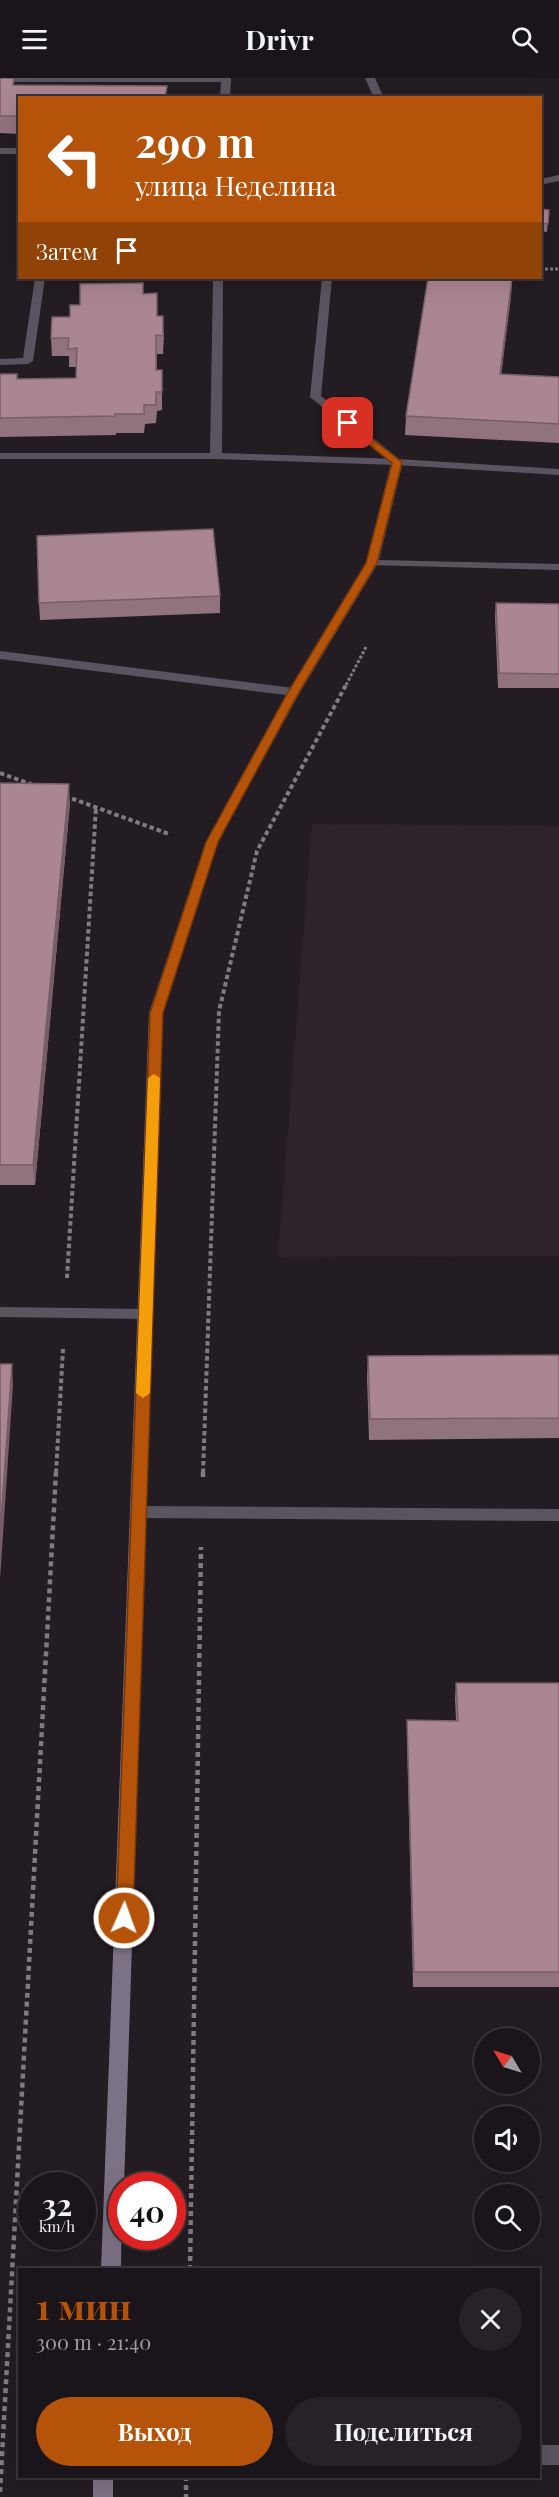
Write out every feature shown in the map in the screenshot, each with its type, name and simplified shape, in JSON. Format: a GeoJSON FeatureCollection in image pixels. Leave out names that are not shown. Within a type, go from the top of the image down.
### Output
{"type":"FeatureCollection","features":[{"type":"Feature","properties":{"kind":"street"},"geometry":{"type":"LineString","coordinates":[[370,78],[378,96]]}},
{"type":"Feature","properties":{"kind":"street"},"geometry":{"type":"LineString","coordinates":[[0,79],[226,79],[225,96]]}},
{"type":"Feature","properties":{"kind":"street"},"geometry":{"type":"LineString","coordinates":[[0,151],[18,151]]}},
{"type":"Feature","properties":{"kind":"street"},"geometry":{"type":"LineString","coordinates":[[542,182],[559,180]]}},
{"type":"Feature","properties":{"kind":"street"},"geometry":{"type":"LineString","coordinates":[[0,362],[28,362],[40,279]]}},
{"type":"Feature","properties":{"kind":"street"},"geometry":{"type":"LineString","coordinates":[[216,456],[218,279]]}},
{"type":"Feature","properties":{"kind":"street"},"geometry":{"type":"LineString","coordinates":[[327,279],[315,397],[397,462]]}},
{"type":"Feature","properties":{"kind":"street"},"geometry":{"type":"LineString","coordinates":[[0,456],[216,456],[397,462],[559,472]]}},
{"type":"Feature","properties":{"kind":"street"},"geometry":{"type":"LineString","coordinates":[[111,2268],[156,1013],[212,842],[294,692],[372,563],[397,462]]}},
{"type":"Feature","properties":{"kind":"street"},"geometry":{"type":"LineString","coordinates":[[372,563],[559,567]]}},
{"type":"Feature","properties":{"kind":"street"},"geometry":{"type":"LineString","coordinates":[[0,655],[294,692]]}},
{"type":"Feature","properties":{"kind":"street"},"geometry":{"type":"LineString","coordinates":[[0,1312],[146,1314]]}},
{"type":"Feature","properties":{"kind":"street"},"geometry":{"type":"LineString","coordinates":[[139,1512],[559,1515]]}},
{"type":"Feature","properties":{"kind":"street"},"geometry":{"type":"LineString","coordinates":[[540,2455],[559,2455]]}},
{"type":"Feature","properties":{"kind":"street"},"geometry":{"type":"LineString","coordinates":[[103,2478],[103,2497]]}},
{"type":"Feature","properties":{"kind":"path"},"geometry":{"type":"LineString","coordinates":[[542,269],[559,269]]}},
{"type":"Feature","properties":{"kind":"path"},"geometry":{"type":"LineString","coordinates":[[190,2268],[202,1514],[219,1011],[257,851],[367,646]]}},
{"type":"Feature","properties":{"kind":"path"},"geometry":{"type":"LineString","coordinates":[[0,773],[43,788]]}},
{"type":"Feature","properties":{"kind":"path"},"geometry":{"type":"LineString","coordinates":[[64,796],[169,834]]}},
{"type":"Feature","properties":{"kind":"path"},"geometry":{"type":"LineString","coordinates":[[0,2492],[64,1313],[96,807]]}},
{"type":"Feature","properties":{"kind":"path"},"geometry":{"type":"LineString","coordinates":[[186,2478],[186,2497]]}},
{"type":"Feature","properties":{"kind":"shaded area"},"geometry":{"type":"Polygon","coordinates":[[[312,824],[559,826],[559,1256],[278,1257],[312,824]]]}},
{"type":"Feature","properties":{"kind":"building"},"geometry":{"type":"Polygon","coordinates":[[[0,78],[14,78],[13,85],[167,86],[165,96],[18,96],[18,116],[0,116],[0,78]]]}},
{"type":"Feature","properties":{"kind":"building"},"geometry":{"type":"Polygon","coordinates":[[[542,209],[549,210],[548,224],[542,223],[542,209]]]}},
{"type":"Feature","properties":{"kind":"building"},"geometry":{"type":"Polygon","coordinates":[[[428,279],[512,279],[500,374],[559,377],[559,424],[406,416],[428,279]]]}},
{"type":"Feature","properties":{"kind":"building"},"geometry":{"type":"Polygon","coordinates":[[[143,283],[143,294],[157,293],[157,316],[163,316],[163,336],[156,335],[156,370],[162,370],[162,392],[156,392],[156,405],[144,405],[144,414],[0,418],[0,374],[17,374],[17,379],[76,378],[77,348],[68,349],[69,338],[51,338],[52,317],[70,317],[70,305],[80,305],[80,284],[143,283]]]}},
{"type":"Feature","properties":{"kind":"building"},"geometry":{"type":"Polygon","coordinates":[[[213,529],[220,596],[39,603],[37,536],[213,529]]]}},
{"type":"Feature","properties":{"kind":"building"},"geometry":{"type":"Polygon","coordinates":[[[496,603],[559,604],[559,674],[499,673],[496,603]]]}},
{"type":"Feature","properties":{"kind":"building"},"geometry":{"type":"Polygon","coordinates":[[[0,783],[69,784],[33,1165],[0,1165],[0,783]]]}},
{"type":"Feature","properties":{"kind":"building"},"geometry":{"type":"Polygon","coordinates":[[[559,1355],[559,1418],[370,1419],[368,1356],[559,1355]]]}},
{"type":"Feature","properties":{"kind":"building"},"geometry":{"type":"Polygon","coordinates":[[[0,1364],[12,1364],[0,1534],[0,1364]]]}},
{"type":"Feature","properties":{"kind":"building"},"geometry":{"type":"Polygon","coordinates":[[[456,1683],[559,1683],[559,1972],[414,1972],[407,1720],[458,1721],[456,1683]]]}},
{"type":"Feature","properties":{"kind":"slow traffic"},"geometry":{"type":"LineString","coordinates":[[143,1393],[154,1078]]}},
{"type":"Feature","properties":{"kind":"route"},"geometry":{"type":"LineString","coordinates":[[124,1918],[156,1013],[212,842],[294,692],[372,563],[397,462],[348,423]]}}]}
